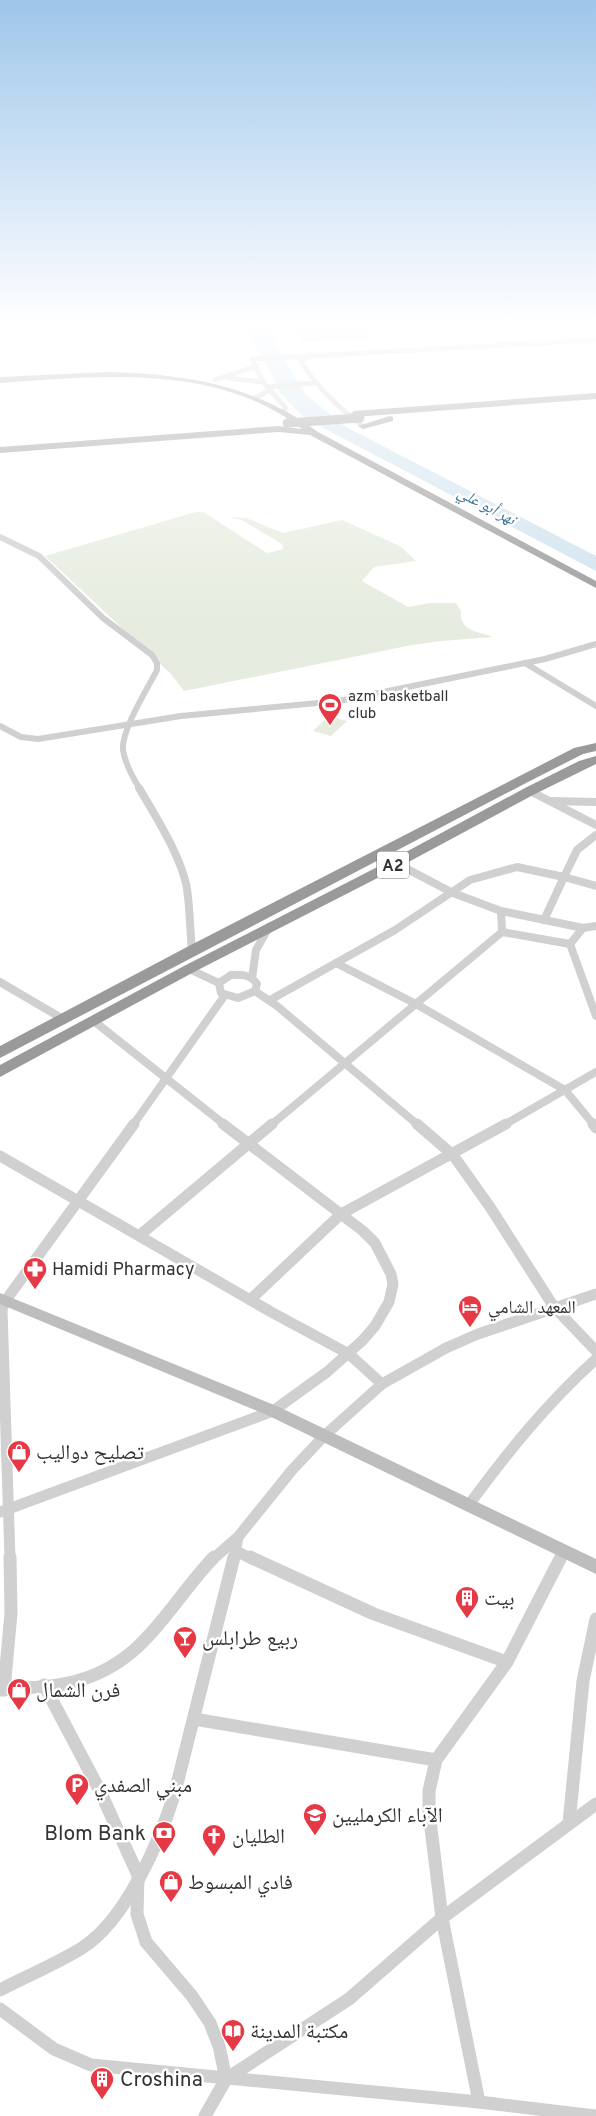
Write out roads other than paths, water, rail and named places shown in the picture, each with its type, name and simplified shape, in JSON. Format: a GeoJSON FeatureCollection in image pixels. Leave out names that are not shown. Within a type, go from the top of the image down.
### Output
{"type":"FeatureCollection","features":[{"type":"Feature","properties":{"kind":"highway"},"geometry":{"type":"LineString","coordinates":[[1,446],[254,425]]}},
{"type":"Feature","properties":{"kind":"highway"},"geometry":{"type":"LineString","coordinates":[[1,446],[282,425]]}},
{"type":"Feature","properties":{"kind":"highway"},"geometry":{"type":"LineString","coordinates":[[278,428],[289,425]]}},
{"type":"Feature","properties":{"kind":"highway"},"geometry":{"type":"LineString","coordinates":[[305,425],[315,434],[596,585]]}},
{"type":"Feature","properties":{"kind":"highway"},"geometry":{"type":"LineString","coordinates":[[307,425],[349,449],[596,579]]}},
{"type":"Feature","properties":{"kind":"highway"},"geometry":{"type":"LineString","coordinates":[[364,426],[369,425]]}},
{"type":"Feature","properties":{"kind":"highway"},"geometry":{"type":"LineString","coordinates":[[1,446],[278,428],[315,434]]}},
{"type":"Feature","properties":{"kind":"highway","name":"A2"},"geometry":{"type":"LineString","coordinates":[[0,1072],[189,969],[396,863],[529,786],[578,751],[596,747]]}},
{"type":"Feature","properties":{"kind":"highway","name":"A2"},"geometry":{"type":"LineString","coordinates":[[0,1053],[192,950],[529,786],[596,760]]}},
{"type":"Feature","properties":{"kind":"street"},"geometry":{"type":"LineString","coordinates":[[0,537],[39,556],[97,612],[155,658],[157,670],[123,741],[124,756],[183,873],[192,950]]}},
{"type":"Feature","properties":{"kind":"street"},"geometry":{"type":"LineString","coordinates":[[0,726],[20,737],[38,739],[212,712],[281,708],[339,701],[525,663],[596,644]]}},
{"type":"Feature","properties":{"kind":"street"},"geometry":{"type":"LineString","coordinates":[[525,663],[596,706]]}},
{"type":"Feature","properties":{"kind":"street"},"geometry":{"type":"LineString","coordinates":[[529,786],[550,801],[596,826]]}},
{"type":"Feature","properties":{"kind":"street"},"geometry":{"type":"LineString","coordinates":[[550,801],[596,802]]}},
{"type":"Feature","properties":{"kind":"street"},"geometry":{"type":"LineString","coordinates":[[544,920],[577,850],[596,835]]}},
{"type":"Feature","properties":{"kind":"street"},"geometry":{"type":"LineString","coordinates":[[396,863],[453,893],[502,911],[583,928],[596,926]]}},
{"type":"Feature","properties":{"kind":"street"},"geometry":{"type":"LineString","coordinates":[[270,1000],[395,930],[470,880],[504,869],[526,868],[596,886]]}},
{"type":"Feature","properties":{"kind":"street"},"geometry":{"type":"LineString","coordinates":[[502,911],[502,932]]}},
{"type":"Feature","properties":{"kind":"street"},"geometry":{"type":"LineString","coordinates":[[252,978],[256,950],[269,927]]}},
{"type":"Feature","properties":{"kind":"street"},"geometry":{"type":"LineString","coordinates":[[570,944],[583,928]]}},
{"type":"Feature","properties":{"kind":"street"},"geometry":{"type":"LineString","coordinates":[[140,1235],[249,1145],[344,1062],[502,932],[570,944]]}},
{"type":"Feature","properties":{"kind":"street"},"geometry":{"type":"LineString","coordinates":[[570,944],[596,1016]]}},
{"type":"Feature","properties":{"kind":"street"},"geometry":{"type":"LineString","coordinates":[[336,963],[416,1004],[565,1090],[596,1128]]}},
{"type":"Feature","properties":{"kind":"street"},"geometry":{"type":"LineString","coordinates":[[189,969],[219,983]]}},
{"type":"Feature","properties":{"kind":"street"},"geometry":{"type":"LineString","coordinates":[[231,975],[242,975],[252,978],[257,984],[255,991],[242,998],[225,995],[219,990],[219,983],[231,975]]}},
{"type":"Feature","properties":{"kind":"street"},"geometry":{"type":"LineString","coordinates":[[0,982],[63,1019]]}},
{"type":"Feature","properties":{"kind":"street"},"geometry":{"type":"LineString","coordinates":[[255,991],[270,1000],[453,1155],[490,1207],[554,1307],[596,1351]]}},
{"type":"Feature","properties":{"kind":"street"},"geometry":{"type":"LineString","coordinates":[[225,995],[80,1200],[2,1298],[5,1510],[11,1613],[2,1690],[78,1681],[98,1674],[134,1652],[149,1638],[197,1576],[221,1550],[238,1537],[292,1470],[324,1436],[382,1384],[446,1348],[554,1307],[596,1294]]}},
{"type":"Feature","properties":{"kind":"street"},"geometry":{"type":"LineString","coordinates":[[5,1510],[273,1411],[349,1354],[375,1326],[388,1302],[393,1284],[391,1274],[375,1243],[363,1231],[249,1145],[94,1022]]}},
{"type":"Feature","properties":{"kind":"street"},"geometry":{"type":"LineString","coordinates":[[250,1300],[341,1214],[453,1155],[596,1072]]}},
{"type":"Feature","properties":{"kind":"street"},"geometry":{"type":"LineString","coordinates":[[0,1156],[80,1200],[250,1300],[349,1354],[382,1384]]}},
{"type":"Feature","properties":{"kind":"street"},"geometry":{"type":"LineString","coordinates":[[2,1298],[273,1411],[563,1553],[596,1567]]}},
{"type":"Feature","properties":{"kind":"street"},"geometry":{"type":"LineString","coordinates":[[468,1506],[515,1441],[560,1389],[596,1359]]}},
{"type":"Feature","properties":{"kind":"street"},"geometry":{"type":"LineString","coordinates":[[0,1990],[63,1960],[98,1935],[121,1910],[167,1818],[230,1580],[238,1537]]}},
{"type":"Feature","properties":{"kind":"street"},"geometry":{"type":"LineString","coordinates":[[236,1551],[374,1614],[507,1662]]}},
{"type":"Feature","properties":{"kind":"street"},"geometry":{"type":"LineString","coordinates":[[479,2102],[442,1918],[429,1812],[429,1791],[436,1760],[507,1662],[563,1553]]}},
{"type":"Feature","properties":{"kind":"street"},"geometry":{"type":"LineString","coordinates":[[569,1823],[582,1690],[596,1619]]}},
{"type":"Feature","properties":{"kind":"street"},"geometry":{"type":"LineString","coordinates":[[44,1685],[100,1791],[138,1875],[137,1914],[146,1942],[192,1996],[210,2024],[219,2046],[226,2079]]}},
{"type":"Feature","properties":{"kind":"street"},"geometry":{"type":"LineString","coordinates":[[194,1719],[436,1760]]}},
{"type":"Feature","properties":{"kind":"street"},"geometry":{"type":"LineString","coordinates":[[205,2116],[226,2079],[349,1999],[442,1918],[596,1804]]}},
{"type":"Feature","properties":{"kind":"street"},"geometry":{"type":"LineString","coordinates":[[0,2009],[72,2060],[110,2068],[479,2102],[596,2116]]}},
{"type":"Feature","properties":{"kind":"water","name":"نهر أبو علي"},"geometry":{"type":"Polygon","coordinates":[[[317,425],[343,425],[596,556],[596,571],[317,425]]]}},
{"type":"Feature","properties":{"kind":"place","name":"azm basketball club"},"geometry":{"type":"Point","coordinates":[330,726]}},
{"type":"Feature","properties":{"kind":"place","name":"Hamidi Pharmacy"},"geometry":{"type":"Point","coordinates":[35,1290]}},
{"type":"Feature","properties":{"kind":"place","name":"المعهد الشامي"},"geometry":{"type":"Point","coordinates":[470,1328]}},
{"type":"Feature","properties":{"kind":"place","name":"تصليح دواليب"},"geometry":{"type":"Point","coordinates":[19,1473]}},
{"type":"Feature","properties":{"kind":"place","name":"بيت"},"geometry":{"type":"Point","coordinates":[467,1619]}},
{"type":"Feature","properties":{"kind":"place","name":"ربيع طرابلس"},"geometry":{"type":"Point","coordinates":[185,1659]}},
{"type":"Feature","properties":{"kind":"place","name":"فرن الشمال"},"geometry":{"type":"Point","coordinates":[19,1711]}},
{"type":"Feature","properties":{"kind":"place","name":"مبني الصفدي"},"geometry":{"type":"Point","coordinates":[77,1806]}},
{"type":"Feature","properties":{"kind":"place","name":"الآباء الكرمليين"},"geometry":{"type":"Point","coordinates":[315,1836]}},
{"type":"Feature","properties":{"kind":"place","name":"Blom Bank"},"geometry":{"type":"Point","coordinates":[164,1854]}},
{"type":"Feature","properties":{"kind":"place","name":"الطليان"},"geometry":{"type":"Point","coordinates":[214,1857]}},
{"type":"Feature","properties":{"kind":"place","name":"فادي المبسوط"},"geometry":{"type":"Point","coordinates":[171,1903]}},
{"type":"Feature","properties":{"kind":"place","name":"مكتبة المدينة"},"geometry":{"type":"Point","coordinates":[233,2052]}},
{"type":"Feature","properties":{"kind":"place","name":"Croshina"},"geometry":{"type":"Point","coordinates":[102,2100]}}]}
